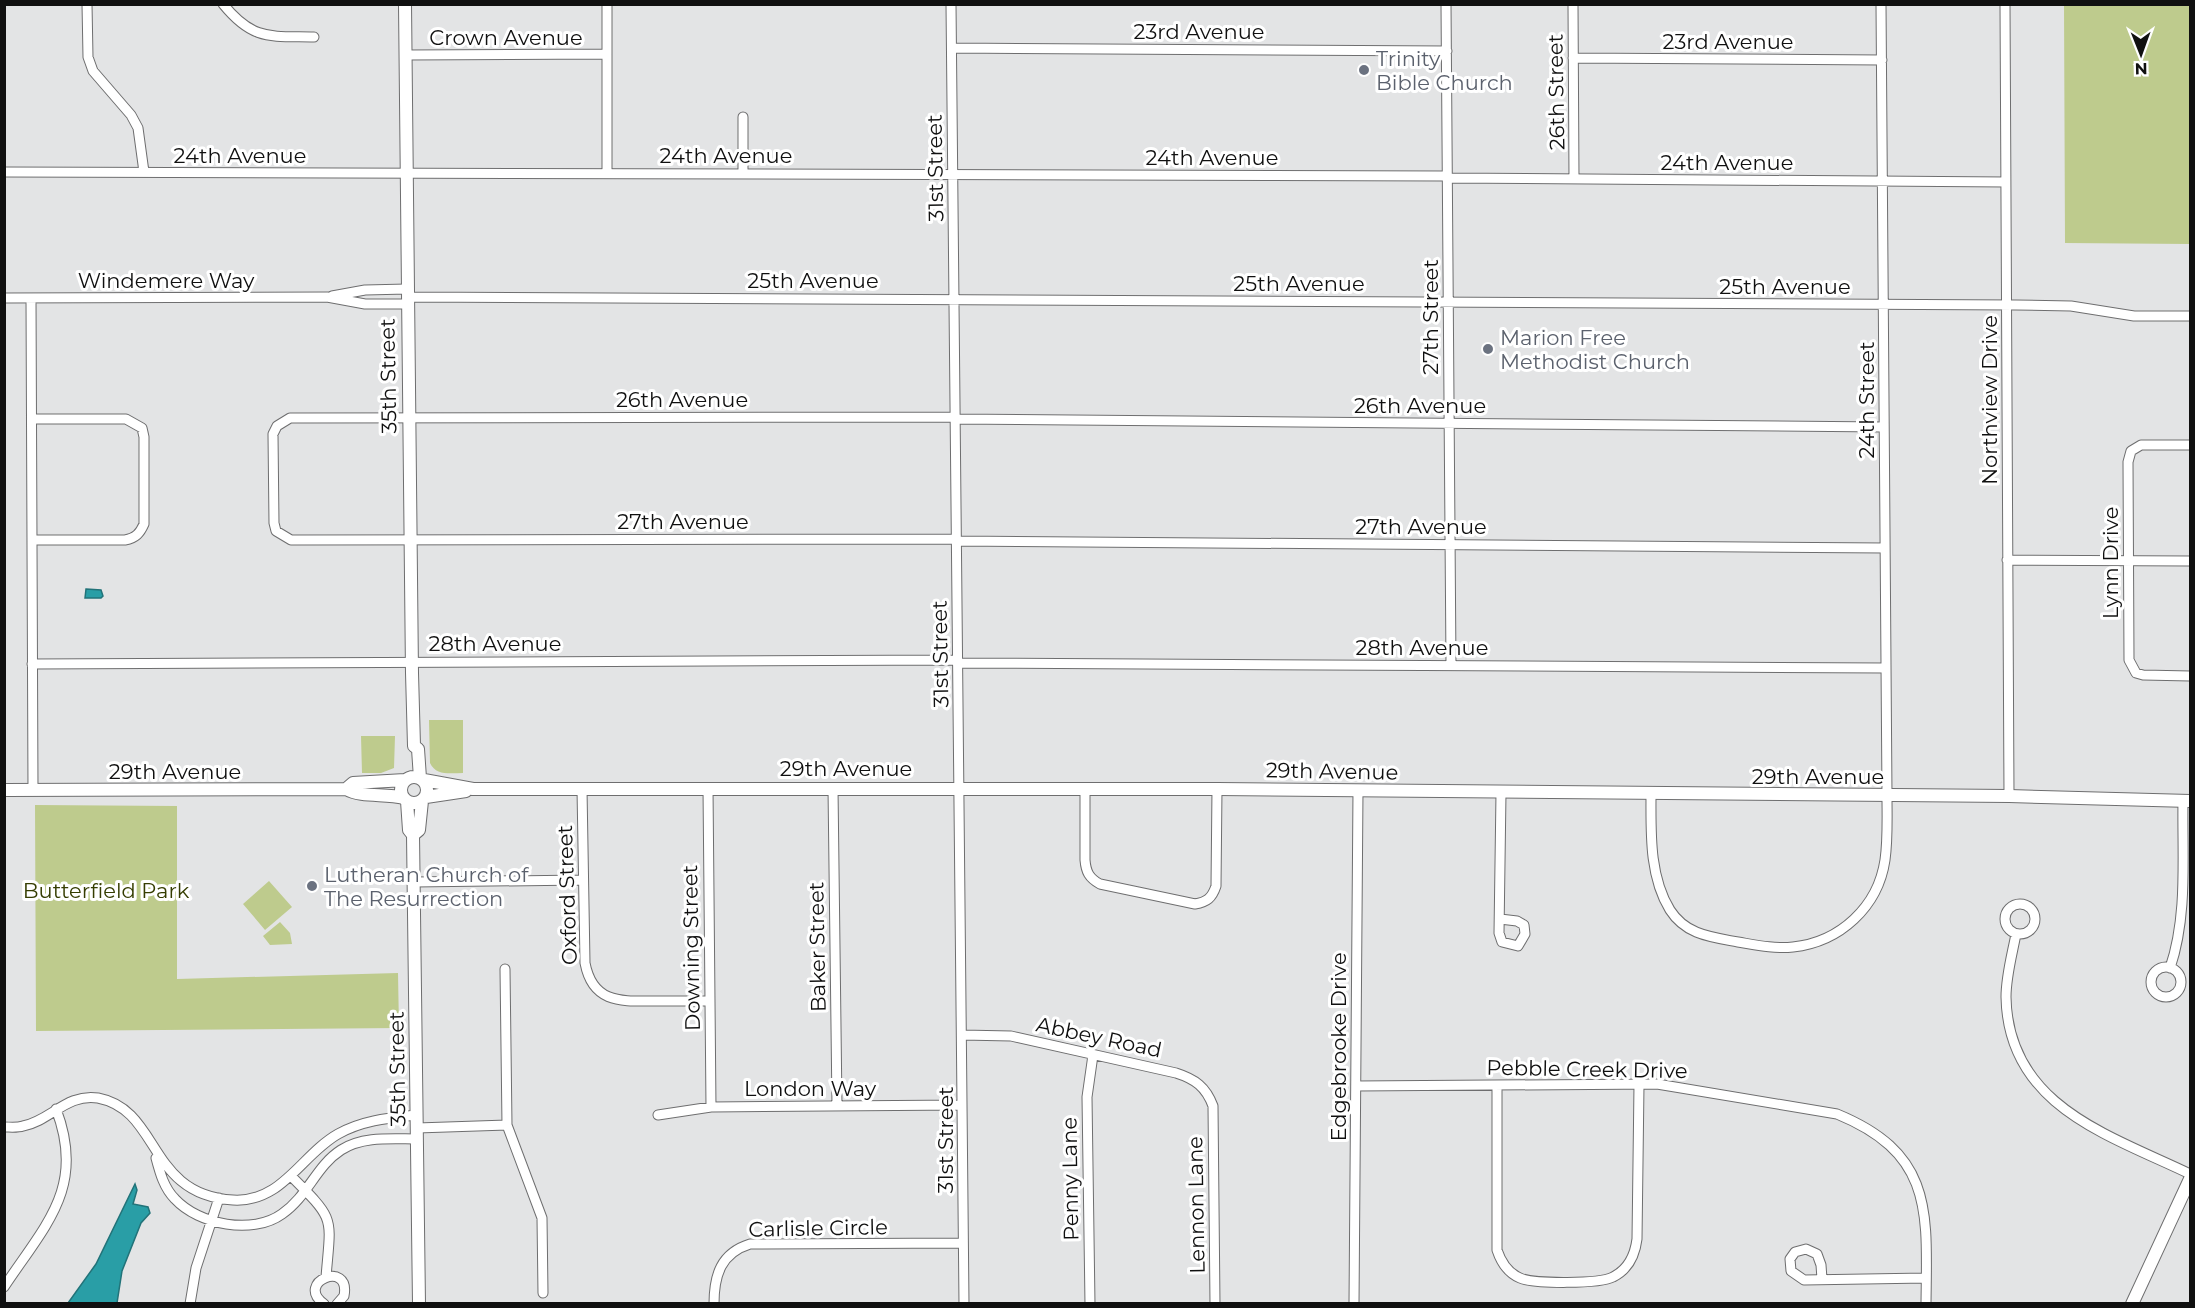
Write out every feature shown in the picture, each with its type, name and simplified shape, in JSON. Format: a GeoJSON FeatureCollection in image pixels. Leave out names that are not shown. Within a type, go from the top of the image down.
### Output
{"type":"FeatureCollection","features":[{"type":"Feature","properties":{"kind":"street"},"geometry":{"type":"LineString","coordinates":[[87,4],[88,57],[93,71],[131,115],[138,128],[142,140],[144,172]]}},
{"type":"Feature","properties":{"kind":"street"},"geometry":{"type":"LineString","coordinates":[[223,4],[247,29],[264,35],[314,37]]}},
{"type":"Feature","properties":{"kind":"street","name":"35th Street"},"geometry":{"type":"LineString","coordinates":[[405,4],[412,661],[414,746],[418,749],[414,779]]}},
{"type":"Feature","properties":{"kind":"street"},"geometry":{"type":"LineString","coordinates":[[607,4],[607,173]]}},
{"type":"Feature","properties":{"kind":"street","name":"31st Street"},"geometry":{"type":"LineString","coordinates":[[951,4],[964,1304]]}},
{"type":"Feature","properties":{"kind":"street","name":"27th Street"},"geometry":{"type":"LineString","coordinates":[[1446,4],[1450,665]]}},
{"type":"Feature","properties":{"kind":"street","name":"26th Street"},"geometry":{"type":"LineString","coordinates":[[1573,4],[1575,179]]}},
{"type":"Feature","properties":{"kind":"street","name":"24th Street"},"geometry":{"type":"LineString","coordinates":[[1651,794],[1653,851],[1663,896],[1679,921],[1704,936],[1769,947],[1792,947],[1822,940],[1847,926],[1859,915],[1877,888],[1883,871],[1886,850],[1887,796],[1881,4]]}},
{"type":"Feature","properties":{"kind":"street","name":"Northview Drive"},"geometry":{"type":"LineString","coordinates":[[2005,4],[2009,796]]}},
{"type":"Feature","properties":{"kind":"street","name":"23rd Avenue"},"geometry":{"type":"LineString","coordinates":[[952,48],[1447,51]]}},
{"type":"Feature","properties":{"kind":"street","name":"Crown Avenue"},"geometry":{"type":"LineString","coordinates":[[406,55],[607,54]]}},
{"type":"Feature","properties":{"kind":"street","name":"23rd Avenue"},"geometry":{"type":"LineString","coordinates":[[1573,58],[1882,60]]}},
{"type":"Feature","properties":{"kind":"street"},"geometry":{"type":"LineString","coordinates":[[743,117],[743,173]]}},
{"type":"Feature","properties":{"kind":"street","name":"24th Avenue"},"geometry":{"type":"LineString","coordinates":[[4,172],[953,173],[2006,182]]}},
{"type":"Feature","properties":{"kind":"street","name":"Windemere Way"},"geometry":{"type":"LineString","coordinates":[[4,298],[327,297],[366,290],[407,297]]}},
{"type":"Feature","properties":{"kind":"street","name":"Windemere Way"},"geometry":{"type":"LineString","coordinates":[[327,297],[366,304],[407,297]]}},
{"type":"Feature","properties":{"kind":"street","name":"25th Avenue"},"geometry":{"type":"LineString","coordinates":[[407,297],[2007,305],[2071,306],[2134,316],[2190,316]]}},
{"type":"Feature","properties":{"kind":"street"},"geometry":{"type":"LineString","coordinates":[[31,298],[33,790]]}},
{"type":"Feature","properties":{"kind":"street","name":"26th Avenue"},"geometry":{"type":"LineString","coordinates":[[410,540],[291,540],[276,531],[273,434],[282,421],[290,418],[955,418],[1884,427]]}},
{"type":"Feature","properties":{"kind":"street"},"geometry":{"type":"LineString","coordinates":[[32,419],[126,419],[141,428],[144,437],[144,524],[140,532],[133,538],[125,540],[32,540]]}},
{"type":"Feature","properties":{"kind":"street","name":"Lynn Drive"},"geometry":{"type":"LineString","coordinates":[[2190,445],[2141,445],[2131,451],[2128,462],[2129,660],[2136,673],[2149,676],[2190,676]]}},
{"type":"Feature","properties":{"kind":"street","name":"27th Avenue"},"geometry":{"type":"LineString","coordinates":[[410,540],[957,540],[1885,548]]}},
{"type":"Feature","properties":{"kind":"street"},"geometry":{"type":"LineString","coordinates":[[2007,560],[2190,561]]}},
{"type":"Feature","properties":{"kind":"street","name":"28th Avenue"},"geometry":{"type":"LineString","coordinates":[[32,664],[957,661],[1886,669]]}},
{"type":"Feature","properties":{"kind":"street"},"geometry":{"type":"LineString","coordinates":[[414,779],[428,788],[424,799],[414,803],[405,800],[401,787],[414,779]]}},
{"type":"Feature","properties":{"kind":"street","name":"29th Avenue"},"geometry":{"type":"LineString","coordinates":[[346,789],[353,783],[414,779],[473,789],[1217,789],[2009,796],[2187,801]]}},
{"type":"Feature","properties":{"kind":"street","name":"Downing Street"},"geometry":{"type":"LineString","coordinates":[[708,788],[711,1107]]}},
{"type":"Feature","properties":{"kind":"street","name":"Baker Street"},"geometry":{"type":"LineString","coordinates":[[833,788],[837,1106]]}},
{"type":"Feature","properties":{"kind":"street","name":"29th Avenue"},"geometry":{"type":"LineString","coordinates":[[4,790],[346,789],[354,793],[381,793],[405,800]]}},
{"type":"Feature","properties":{"kind":"street","name":"29th Avenue"},"geometry":{"type":"LineString","coordinates":[[424,799],[473,789]]}},
{"type":"Feature","properties":{"kind":"street","name":"Oxford Street"},"geometry":{"type":"LineString","coordinates":[[582,789],[585,963],[591,982],[600,992],[624,1001],[710,1001]]}},
{"type":"Feature","properties":{"kind":"street"},"geometry":{"type":"LineString","coordinates":[[1085,789],[1085,860],[1086,871],[1091,879],[1100,884],[1195,904],[1206,903],[1213,896],[1216,886],[1217,789]]}},
{"type":"Feature","properties":{"kind":"street","name":"Edgebrooke Drive"},"geometry":{"type":"LineString","coordinates":[[1354,1304],[1358,791]]}},
{"type":"Feature","properties":{"kind":"street"},"geometry":{"type":"LineString","coordinates":[[1500,920],[1501,793]]}},
{"type":"Feature","properties":{"kind":"street","name":"35th Street"},"geometry":{"type":"LineString","coordinates":[[413,835],[419,830],[424,799]]}},
{"type":"Feature","properties":{"kind":"street","name":"35th Street"},"geometry":{"type":"LineString","coordinates":[[405,800],[409,830],[413,835],[418,1304]]}},
{"type":"Feature","properties":{"kind":"street"},"geometry":{"type":"LineString","coordinates":[[2170,968],[2177,948],[2181,919],[2187,801]]}},
{"type":"Feature","properties":{"kind":"street"},"geometry":{"type":"LineString","coordinates":[[414,882],[583,880]]}},
{"type":"Feature","properties":{"kind":"street"},"geometry":{"type":"LineString","coordinates":[[2016,934],[2007,981],[2007,1012],[2015,1045],[2040,1089],[2060,1108],[2082,1123],[2190,1174]]}},
{"type":"Feature","properties":{"kind":"street"},"geometry":{"type":"LineString","coordinates":[[505,969],[507,1125],[542,1218],[543,1293]]}},
{"type":"Feature","properties":{"kind":"street","name":"Abbey Road"},"geometry":{"type":"LineString","coordinates":[[962,1035],[1011,1036],[1191,1077],[1201,1085],[1213,1106]]}},
{"type":"Feature","properties":{"kind":"street","name":"Penny Lane"},"geometry":{"type":"LineString","coordinates":[[1090,1304],[1087,1097],[1093,1054]]}},
{"type":"Feature","properties":{"kind":"street"},"geometry":{"type":"LineString","coordinates":[[1497,1085],[1497,1250],[1510,1272],[1529,1281],[1603,1280],[1621,1271],[1633,1258],[1637,1239],[1639,1084]]}},
{"type":"Feature","properties":{"kind":"street","name":"Pebble Creek Drive"},"geometry":{"type":"LineString","coordinates":[[1356,1086],[1639,1084],[1681,1086],[1826,1112],[1866,1126],[1898,1153],[1921,1194],[1927,1225],[1926,1304]]}},
{"type":"Feature","properties":{"kind":"street"},"geometry":{"type":"LineString","coordinates":[[4,1127],[23,1126],[75,1099],[98,1098],[131,1115],[142,1126],[175,1178],[196,1191],[236,1200],[258,1197],[277,1188],[292,1177],[318,1148],[355,1126],[375,1120],[417,1127],[507,1125]]}},
{"type":"Feature","properties":{"kind":"street","name":"London Way"},"geometry":{"type":"LineString","coordinates":[[658,1115],[711,1107],[962,1105]]}},
{"type":"Feature","properties":{"kind":"street","name":"Lennon Lane"},"geometry":{"type":"LineString","coordinates":[[1213,1106],[1215,1304]]}},
{"type":"Feature","properties":{"kind":"street"},"geometry":{"type":"LineString","coordinates":[[4,1287],[46,1224],[63,1191],[68,1153],[56,1109]]}},
{"type":"Feature","properties":{"kind":"street"},"geometry":{"type":"LineString","coordinates":[[152,1144],[163,1182],[176,1200],[194,1213],[211,1221],[237,1225],[258,1223],[280,1216],[307,1191],[325,1163],[340,1150],[356,1143],[417,1127]]}},
{"type":"Feature","properties":{"kind":"street"},"geometry":{"type":"LineString","coordinates":[[292,1177],[323,1208],[329,1221],[331,1236],[326,1277],[316,1287],[317,1296],[324,1304]]}},
{"type":"Feature","properties":{"kind":"street"},"geometry":{"type":"LineString","coordinates":[[2132,1304],[2190,1179]]}},
{"type":"Feature","properties":{"kind":"street"},"geometry":{"type":"LineString","coordinates":[[190,1304],[196,1268],[219,1198]]}},
{"type":"Feature","properties":{"kind":"street","name":"Carlisle Circle"},"geometry":{"type":"LineString","coordinates":[[714,1304],[717,1273],[725,1258],[736,1248],[750,1244],[963,1243]]}},
{"type":"Feature","properties":{"kind":"street"},"geometry":{"type":"LineString","coordinates":[[326,1277],[339,1279],[344,1287],[344,1296],[337,1304]]}},
{"type":"Feature","properties":{"kind":"street"},"geometry":{"type":"LineString","coordinates":[[1822,1279],[1926,1278]]}},
{"type":"Feature","properties":{"kind":"green space"},"geometry":{"type":"Polygon","coordinates":[[[2064,5],[2190,5],[2190,244],[2065,243],[2064,5]]]}},
{"type":"Feature","properties":{"kind":"green space"},"geometry":{"type":"Polygon","coordinates":[[[429,720],[463,720],[463,773],[440,772],[430,763],[429,720]]]}},
{"type":"Feature","properties":{"kind":"green space"},"geometry":{"type":"Polygon","coordinates":[[[361,736],[395,736],[394,768],[381,773],[362,773],[361,736]]]}},
{"type":"Feature","properties":{"kind":"green space","name":"Butterfield Park"},"geometry":{"type":"Polygon","coordinates":[[[35,805],[177,806],[177,979],[398,973],[399,1028],[36,1031],[35,805]]]}},
{"type":"Feature","properties":{"kind":"green space"},"geometry":{"type":"Polygon","coordinates":[[[269,881],[292,907],[265,930],[243,904],[269,881]]]}},
{"type":"Feature","properties":{"kind":"green space"},"geometry":{"type":"Polygon","coordinates":[[[280,922],[290,933],[292,944],[270,945],[263,936],[280,922]]]}},
{"type":"Feature","properties":{"kind":"water"},"geometry":{"type":"Polygon","coordinates":[[[86,589],[101,590],[103,596],[85,598],[86,589]]]}},
{"type":"Feature","properties":{"kind":"water"},"geometry":{"type":"Polygon","coordinates":[[[135,1184],[137,1190],[133,1204],[148,1207],[150,1213],[141,1223],[122,1271],[117,1303],[68,1303],[96,1264],[135,1184]]]}},
{"type":"Feature","properties":{"kind":"place","name":"Trinity Bible Church"},"geometry":{"type":"Point","coordinates":[1364,70]}},
{"type":"Feature","properties":{"kind":"place","name":"Marion Free Methodist Church"},"geometry":{"type":"Point","coordinates":[1488,349]}},
{"type":"Feature","properties":{"kind":"place","name":"Lutheran Church of The Resurrection"},"geometry":{"type":"Point","coordinates":[312,886]}}]}
